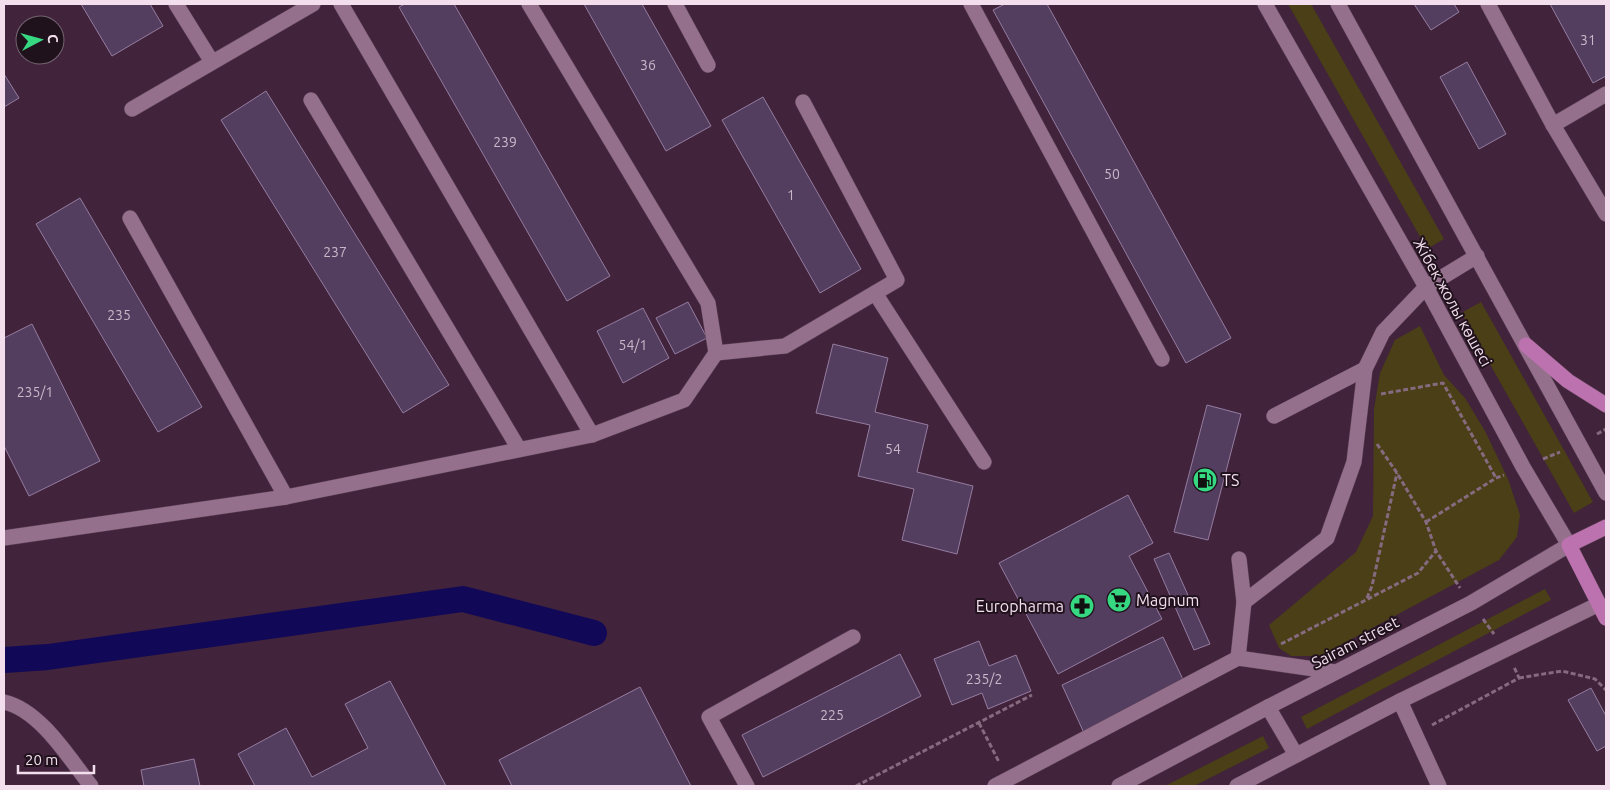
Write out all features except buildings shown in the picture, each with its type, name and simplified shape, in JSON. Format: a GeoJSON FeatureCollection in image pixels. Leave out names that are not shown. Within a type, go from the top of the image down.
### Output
{"type":"FeatureCollection","features":[{"type":"Feature","properties":{"kind":"main road"},"geometry":{"type":"LineString","coordinates":[[176,4],[212,62]]}},
{"type":"Feature","properties":{"kind":"main road"},"geometry":{"type":"LineString","coordinates":[[132,108],[313,4]]}},
{"type":"Feature","properties":{"kind":"main road"},"geometry":{"type":"LineString","coordinates":[[342,4],[592,435]]}},
{"type":"Feature","properties":{"kind":"main road"},"geometry":{"type":"LineString","coordinates":[[4,538],[286,497],[592,435],[684,400],[716,353],[708,303],[529,4]]}},
{"type":"Feature","properties":{"kind":"main road"},"geometry":{"type":"LineString","coordinates":[[675,4],[708,65]]}},
{"type":"Feature","properties":{"kind":"main road"},"geometry":{"type":"LineString","coordinates":[[970,4],[1162,359]]}},
{"type":"Feature","properties":{"kind":"main road","name":"Жібек жолы көшесі"},"geometry":{"type":"LineString","coordinates":[[1265,4],[1426,287],[1519,459],[1602,602],[1606,618]]}},
{"type":"Feature","properties":{"kind":"main road"},"geometry":{"type":"LineString","coordinates":[[1338,4],[1606,493]]}},
{"type":"Feature","properties":{"kind":"main road"},"geometry":{"type":"LineString","coordinates":[[1488,4],[1553,125],[1606,214]]}},
{"type":"Feature","properties":{"kind":"main road"},"geometry":{"type":"LineString","coordinates":[[1553,125],[1606,94]]}},
{"type":"Feature","properties":{"kind":"main road"},"geometry":{"type":"LineString","coordinates":[[311,100],[519,449]]}},
{"type":"Feature","properties":{"kind":"main road"},"geometry":{"type":"LineString","coordinates":[[716,353],[785,346],[897,280],[803,102]]}},
{"type":"Feature","properties":{"kind":"main road"},"geometry":{"type":"LineString","coordinates":[[130,218],[286,497]]}},
{"type":"Feature","properties":{"kind":"main road"},"geometry":{"type":"LineString","coordinates":[[1244,602],[1327,538],[1354,462],[1365,369],[1383,332],[1426,287],[1477,256]]}},
{"type":"Feature","properties":{"kind":"main road"},"geometry":{"type":"LineString","coordinates":[[875,293],[984,462]]}},
{"type":"Feature","properties":{"kind":"main road"},"geometry":{"type":"LineString","coordinates":[[1526,345],[1568,380],[1606,405]]}},
{"type":"Feature","properties":{"kind":"main road"},"geometry":{"type":"LineString","coordinates":[[1274,416],[1365,369]]}},
{"type":"Feature","properties":{"kind":"main road","name":"Sairam street"},"geometry":{"type":"LineString","coordinates":[[1129,784],[1268,707],[1471,603],[1569,545],[1606,527]]}},
{"type":"Feature","properties":{"kind":"main road"},"geometry":{"type":"LineString","coordinates":[[1238,658],[1244,602],[1239,559]]}},
{"type":"Feature","properties":{"kind":"main road"},"geometry":{"type":"LineString","coordinates":[[1237,786],[1400,701],[1602,602]]}},
{"type":"Feature","properties":{"kind":"main road"},"geometry":{"type":"LineString","coordinates":[[747,786],[709,717],[853,637]]}},
{"type":"Feature","properties":{"kind":"main road"},"geometry":{"type":"LineString","coordinates":[[1002,783],[1238,658],[1335,672]]}},
{"type":"Feature","properties":{"kind":"main road"},"geometry":{"type":"LineString","coordinates":[[1400,701],[1439,786]]}},
{"type":"Feature","properties":{"kind":"main road"},"geometry":{"type":"LineString","coordinates":[[4,702],[29,712],[54,739],[91,786]]}},
{"type":"Feature","properties":{"kind":"main road"},"geometry":{"type":"LineString","coordinates":[[1268,707],[1296,755]]}},
{"type":"Feature","properties":{"kind":"path"},"geometry":{"type":"LineString","coordinates":[[1377,395],[1443,383],[1496,478]]}},
{"type":"Feature","properties":{"kind":"path"},"geometry":{"type":"LineString","coordinates":[[1366,600],[1372,586],[1397,473]]}},
{"type":"Feature","properties":{"kind":"path"},"geometry":{"type":"LineString","coordinates":[[1272,648],[1418,574],[1436,551]]}},
{"type":"Feature","properties":{"kind":"path"},"geometry":{"type":"LineString","coordinates":[[1519,678],[1562,671],[1595,679],[1606,690]]}},
{"type":"Feature","properties":{"kind":"path"},"geometry":{"type":"LineString","coordinates":[[856,786],[1032,695]]}},
{"type":"Feature","properties":{"kind":"path"},"geometry":{"type":"LineString","coordinates":[[979,723],[1002,783]]}},
{"type":"Feature","properties":{"kind":"shaded area"},"geometry":{"type":"Polygon","coordinates":[[[1288,4],[1311,4],[1444,239],[1427,249],[1288,4]]]}},
{"type":"Feature","properties":{"kind":"shaded area"},"geometry":{"type":"Polygon","coordinates":[[[1481,302],[1593,502],[1574,513],[1461,313],[1481,302]]]}},
{"type":"Feature","properties":{"kind":"shaded area"},"geometry":{"type":"Polygon","coordinates":[[[1420,326],[1444,375],[1465,398],[1485,431],[1508,479],[1520,515],[1517,537],[1499,560],[1320,656],[1291,656],[1279,648],[1269,625],[1356,552],[1373,516],[1374,409],[1380,373],[1395,340],[1420,326]]]}},
{"type":"Feature","properties":{"kind":"shaded area"},"geometry":{"type":"Polygon","coordinates":[[[1545,589],[1551,600],[1307,729],[1301,717],[1545,589]]]}},
{"type":"Feature","properties":{"kind":"shaded area"},"geometry":{"type":"Polygon","coordinates":[[[1263,736],[1269,748],[1194,786],[1165,786],[1263,736]]]}},
{"type":"Feature","properties":{"kind":"waterway"},"geometry":{"type":"LineString","coordinates":[[4,660],[48,657],[463,599],[594,633]]}},
{"type":"Feature","properties":{"kind":"place","name":"TS"},"geometry":{"type":"Point","coordinates":[1205,480]}},
{"type":"Feature","properties":{"kind":"place","name":"Magnum"},"geometry":{"type":"Point","coordinates":[1119,600]}},
{"type":"Feature","properties":{"kind":"place","name":"Europharma"},"geometry":{"type":"Point","coordinates":[1082,606]}}]}
